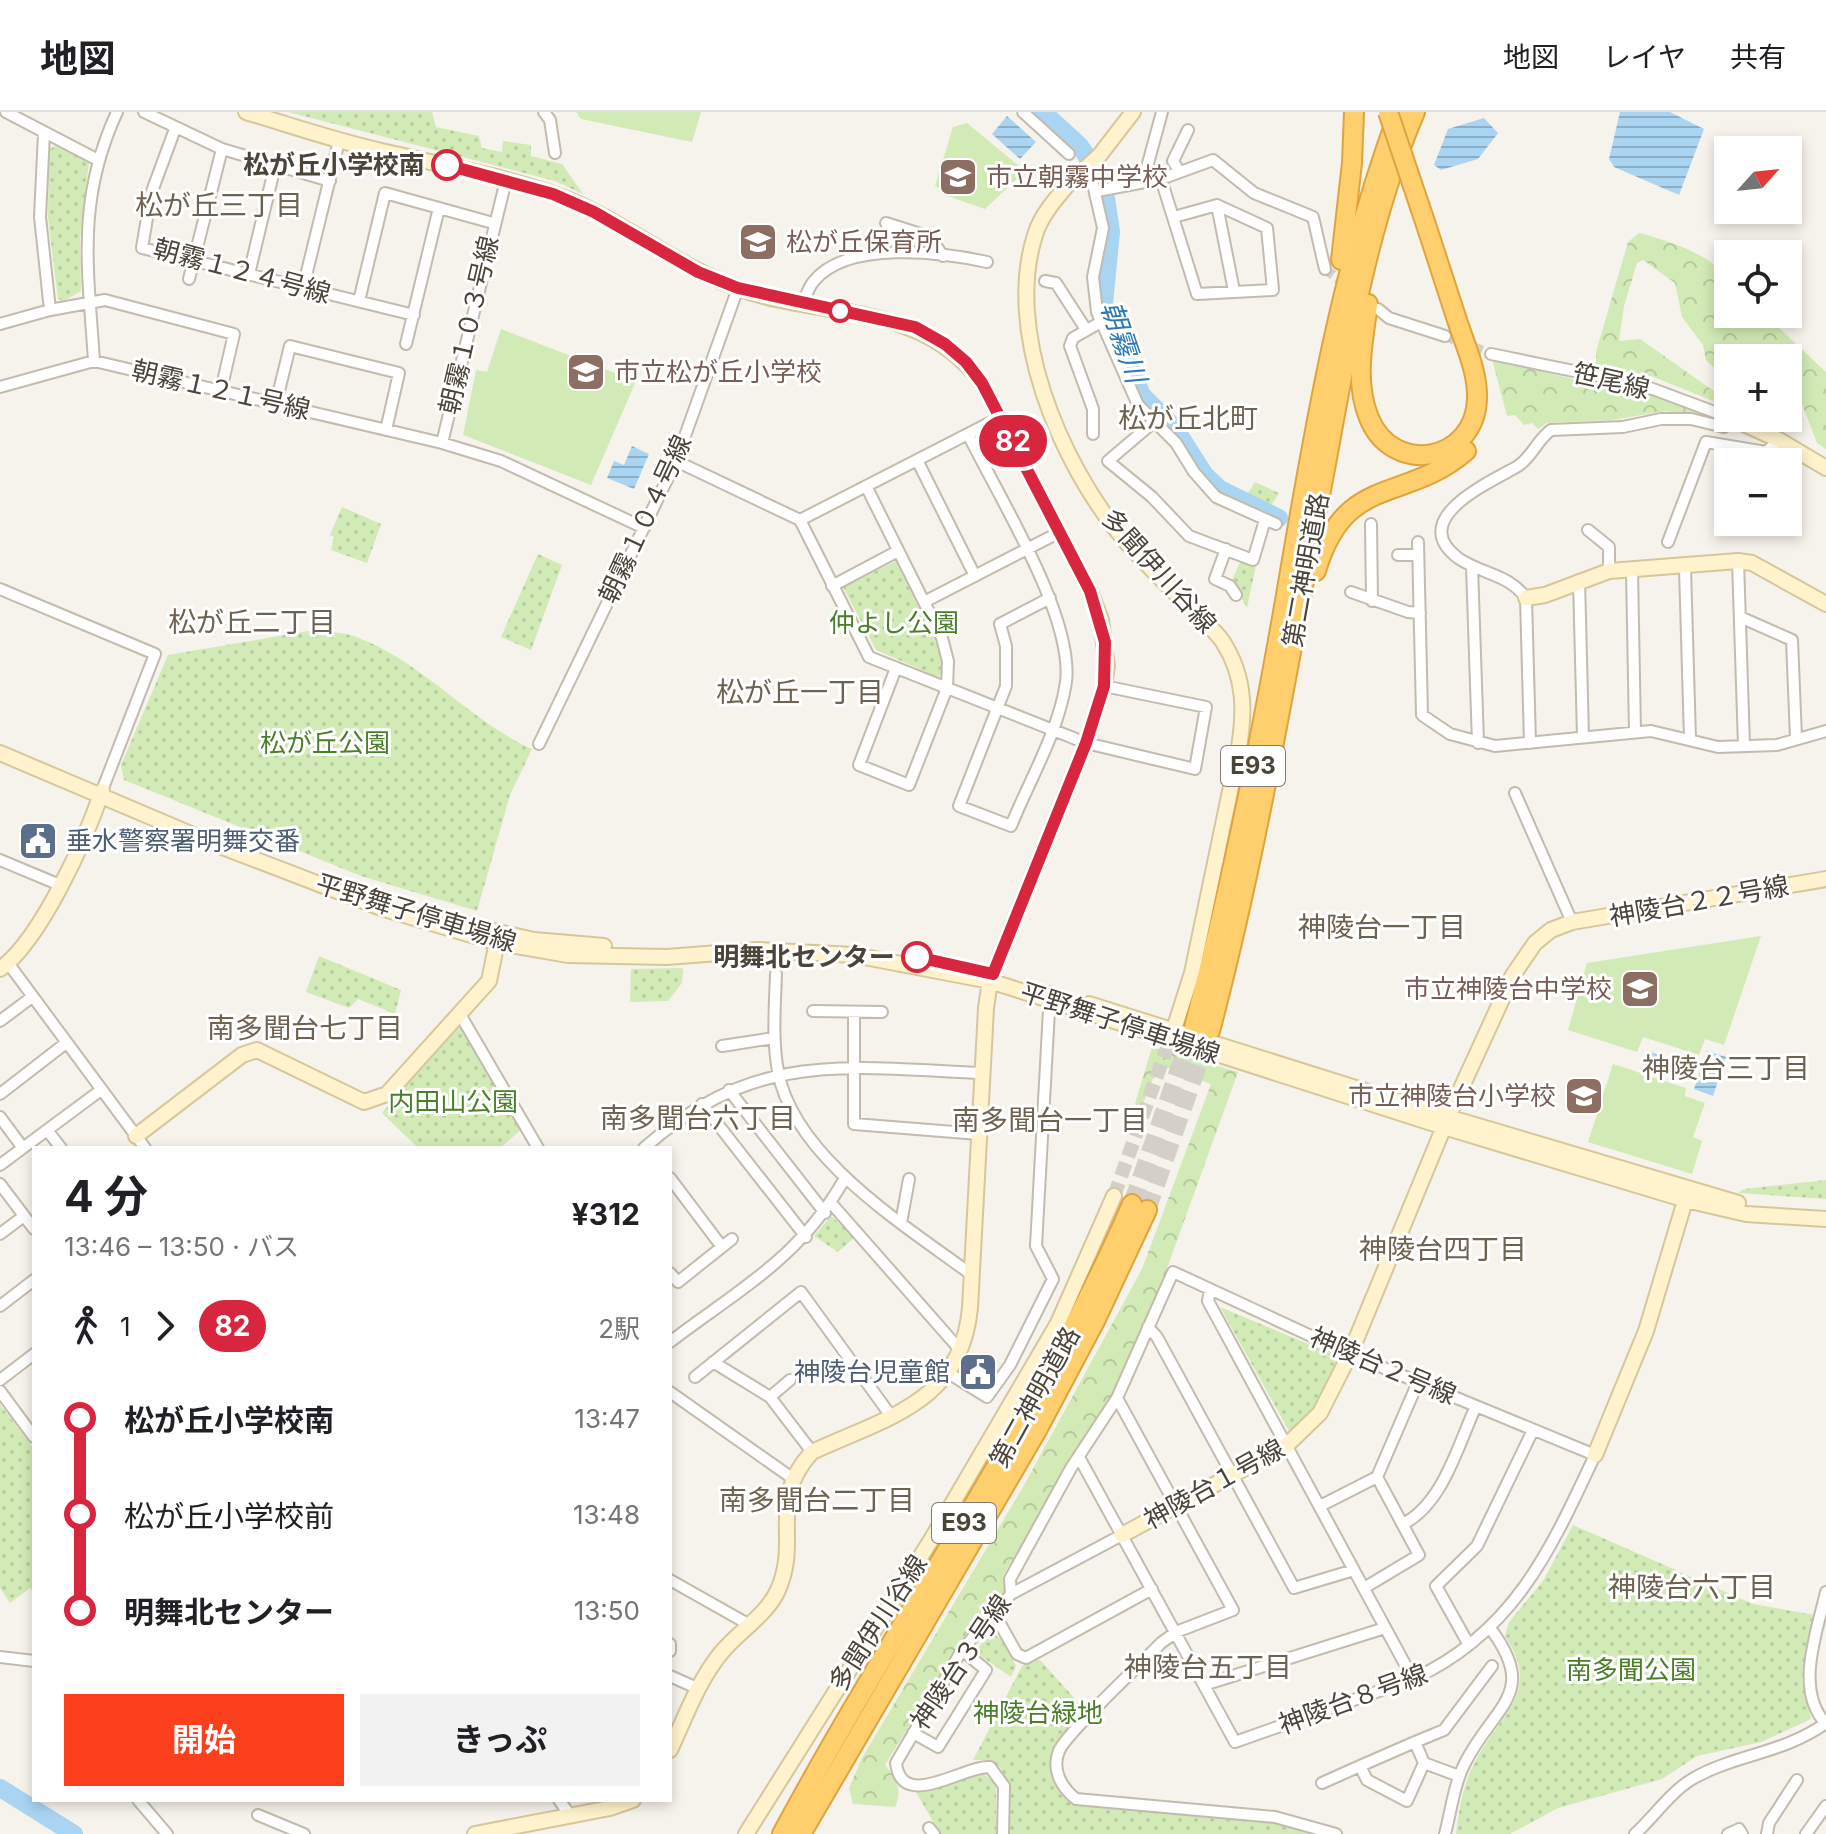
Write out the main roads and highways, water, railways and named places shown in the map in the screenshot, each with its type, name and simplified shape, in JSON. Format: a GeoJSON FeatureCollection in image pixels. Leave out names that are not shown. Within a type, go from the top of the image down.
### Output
{"type":"FeatureCollection","features":[{"type":"Feature","properties":{"kind":"highway"},"geometry":{"type":"LineString","coordinates":[[1302,504],[1344,239],[1354,112]]}},
{"type":"Feature","properties":{"kind":"highway"},"geometry":{"type":"LineString","coordinates":[[1298,613],[1312,587],[1326,540],[1340,520],[1372,495],[1452,462],[1471,446],[1483,424],[1488,398],[1483,370],[1388,112]]}},
{"type":"Feature","properties":{"kind":"highway"},"geometry":{"type":"LineString","coordinates":[[1396,168],[1369,293],[1362,388],[1371,422],[1383,441],[1400,452],[1420,457],[1442,453],[1461,440],[1473,421],[1477,397],[1470,360],[1398,112]]}},
{"type":"Feature","properties":{"kind":"highway","name":"第二神明道路"},"geometry":{"type":"LineString","coordinates":[[1398,112],[1358,236],[1302,504],[1239,841],[1193,1027],[1247,882],[1349,340],[1371,245],[1415,112]]}},
{"type":"Feature","properties":{"kind":"highway","name":"第二神明道路"},"geometry":{"type":"LineString","coordinates":[[782,1834],[1029,1413],[1139,1207],[1095,1321],[1036,1432],[801,1834]]}},
{"type":"Feature","properties":{"kind":"water"},"geometry":{"type":"Polygon","coordinates":[[[1620,112],[1670,112],[1704,129],[1679,195],[1614,167],[1609,159],[1620,112]]]}},
{"type":"Feature","properties":{"kind":"water"},"geometry":{"type":"Polygon","coordinates":[[[1007,116],[1036,142],[1020,159],[992,134],[1007,116]]]}},
{"type":"Feature","properties":{"kind":"water"},"geometry":{"type":"Polygon","coordinates":[[[1484,118],[1498,133],[1478,159],[1441,170],[1434,165],[1448,129],[1484,118]]]}},
{"type":"Feature","properties":{"kind":"water"},"geometry":{"type":"Polygon","coordinates":[[[632,446],[649,454],[634,489],[607,478],[614,461],[624,465],[632,446]]]}},
{"type":"Feature","properties":{"kind":"water"},"geometry":{"type":"Polygon","coordinates":[[[1707,1051],[1726,1057],[1713,1096],[1694,1089],[1707,1051]]]}},
{"type":"Feature","properties":{"kind":"water"},"geometry":{"type":"Polygon","coordinates":[[[1651,1052],[1688,1064],[1683,1080],[1646,1069],[1651,1052]]]}},
{"type":"Feature","properties":{"kind":"waterway","name":"朝霧川"},"geometry":{"type":"LineString","coordinates":[[1043,112],[1080,146],[1103,181]]}},
{"type":"Feature","properties":{"kind":"waterway"},"geometry":{"type":"LineString","coordinates":[[1103,178],[1133,178]]}},
{"type":"Feature","properties":{"kind":"waterway","name":"朝霧川"},"geometry":{"type":"LineString","coordinates":[[1106,198],[1111,232],[1104,304],[1142,395],[1175,428],[1205,475],[1220,489],[1279,518]]}},
{"type":"Feature","properties":{"kind":"waterway"},"geometry":{"type":"LineString","coordinates":[[0,1788],[74,1834]]}},
{"type":"Feature","properties":{"kind":"tunnel"},"geometry":{"type":"LineString","coordinates":[[1325,269],[1348,286]]}},
{"type":"Feature","properties":{"kind":"tunnel"},"geometry":{"type":"LineString","coordinates":[[1445,336],[1491,354]]}},
{"type":"Feature","properties":{"kind":"tunnel"},"geometry":{"type":"LineString","coordinates":[[1132,1204],[1193,1029]]}},
{"type":"Feature","properties":{"kind":"tunnel"},"geometry":{"type":"LineString","coordinates":[[1114,1196],[1173,1031]]}},
{"type":"Feature","properties":{"kind":"tunnel"},"geometry":{"type":"LineString","coordinates":[[1147,1210],[1209,1034]]}},
{"type":"Feature","properties":{"kind":"place","name":"松が丘小学校南"},"geometry":{"type":"Point","coordinates":[447,165]}},
{"type":"Feature","properties":{"kind":"place","name":"市立朝霧中学校"},"geometry":{"type":"Point","coordinates":[958,177]}},
{"type":"Feature","properties":{"kind":"place","name":"松が丘保育所"},"geometry":{"type":"Point","coordinates":[758,242]}},
{"type":"Feature","properties":{"kind":"place","name":"市立松が丘小学校"},"geometry":{"type":"Point","coordinates":[586,372]}},
{"type":"Feature","properties":{"kind":"place","name":"垂水警察署明舞交番"},"geometry":{"type":"Point","coordinates":[38,841]}},
{"type":"Feature","properties":{"kind":"place","name":"明舞北センター"},"geometry":{"type":"Point","coordinates":[917,957]}},
{"type":"Feature","properties":{"kind":"place","name":"市立神陵台中学校"},"geometry":{"type":"Point","coordinates":[1640,989]}},
{"type":"Feature","properties":{"kind":"place","name":"市立神陵台小学校"},"geometry":{"type":"Point","coordinates":[1584,1096]}},
{"type":"Feature","properties":{"kind":"place","name":"神陵台児童館"},"geometry":{"type":"Point","coordinates":[978,1372]}},
{"type":"Feature","properties":{"kind":"district","name":"松が丘三丁目"},"geometry":{"type":"Point","coordinates":[219,205]}},
{"type":"Feature","properties":{"kind":"district","name":"松が丘北町"},"geometry":{"type":"Point","coordinates":[1188,418]}},
{"type":"Feature","properties":{"kind":"district","name":"松が丘二丁目"},"geometry":{"type":"Point","coordinates":[252,622]}},
{"type":"Feature","properties":{"kind":"district","name":"松が丘一丁目"},"geometry":{"type":"Point","coordinates":[800,692]}},
{"type":"Feature","properties":{"kind":"district","name":"神陵台一丁目"},"geometry":{"type":"Point","coordinates":[1382,927]}},
{"type":"Feature","properties":{"kind":"district","name":"南多聞台七丁目"},"geometry":{"type":"Point","coordinates":[305,1028]}},
{"type":"Feature","properties":{"kind":"district","name":"神陵台三丁目"},"geometry":{"type":"Point","coordinates":[1726,1068]}},
{"type":"Feature","properties":{"kind":"district","name":"南多聞台六丁目"},"geometry":{"type":"Point","coordinates":[698,1118]}},
{"type":"Feature","properties":{"kind":"district","name":"南多聞台一丁目"},"geometry":{"type":"Point","coordinates":[1050,1120]}},
{"type":"Feature","properties":{"kind":"district","name":"神陵台四丁目"},"geometry":{"type":"Point","coordinates":[1443,1249]}},
{"type":"Feature","properties":{"kind":"district","name":"南多聞台二丁目"},"geometry":{"type":"Point","coordinates":[817,1500]}},
{"type":"Feature","properties":{"kind":"district","name":"神陵台六丁目"},"geometry":{"type":"Point","coordinates":[1692,1587]}},
{"type":"Feature","properties":{"kind":"district","name":"神陵台五丁目"},"geometry":{"type":"Point","coordinates":[1208,1667]}},
{"type":"Feature","properties":{"kind":"park label","name":"仲よし公園"},"geometry":{"type":"Point","coordinates":[894,623]}},
{"type":"Feature","properties":{"kind":"park label","name":"松が丘公園"},"geometry":{"type":"Point","coordinates":[325,743]}},
{"type":"Feature","properties":{"kind":"park label","name":"内田山公園"},"geometry":{"type":"Point","coordinates":[453,1102]}},
{"type":"Feature","properties":{"kind":"park label","name":"南多聞公園"},"geometry":{"type":"Point","coordinates":[1631,1670]}},
{"type":"Feature","properties":{"kind":"park label","name":"神陵台緑地"},"geometry":{"type":"Point","coordinates":[1038,1713]}}]}
